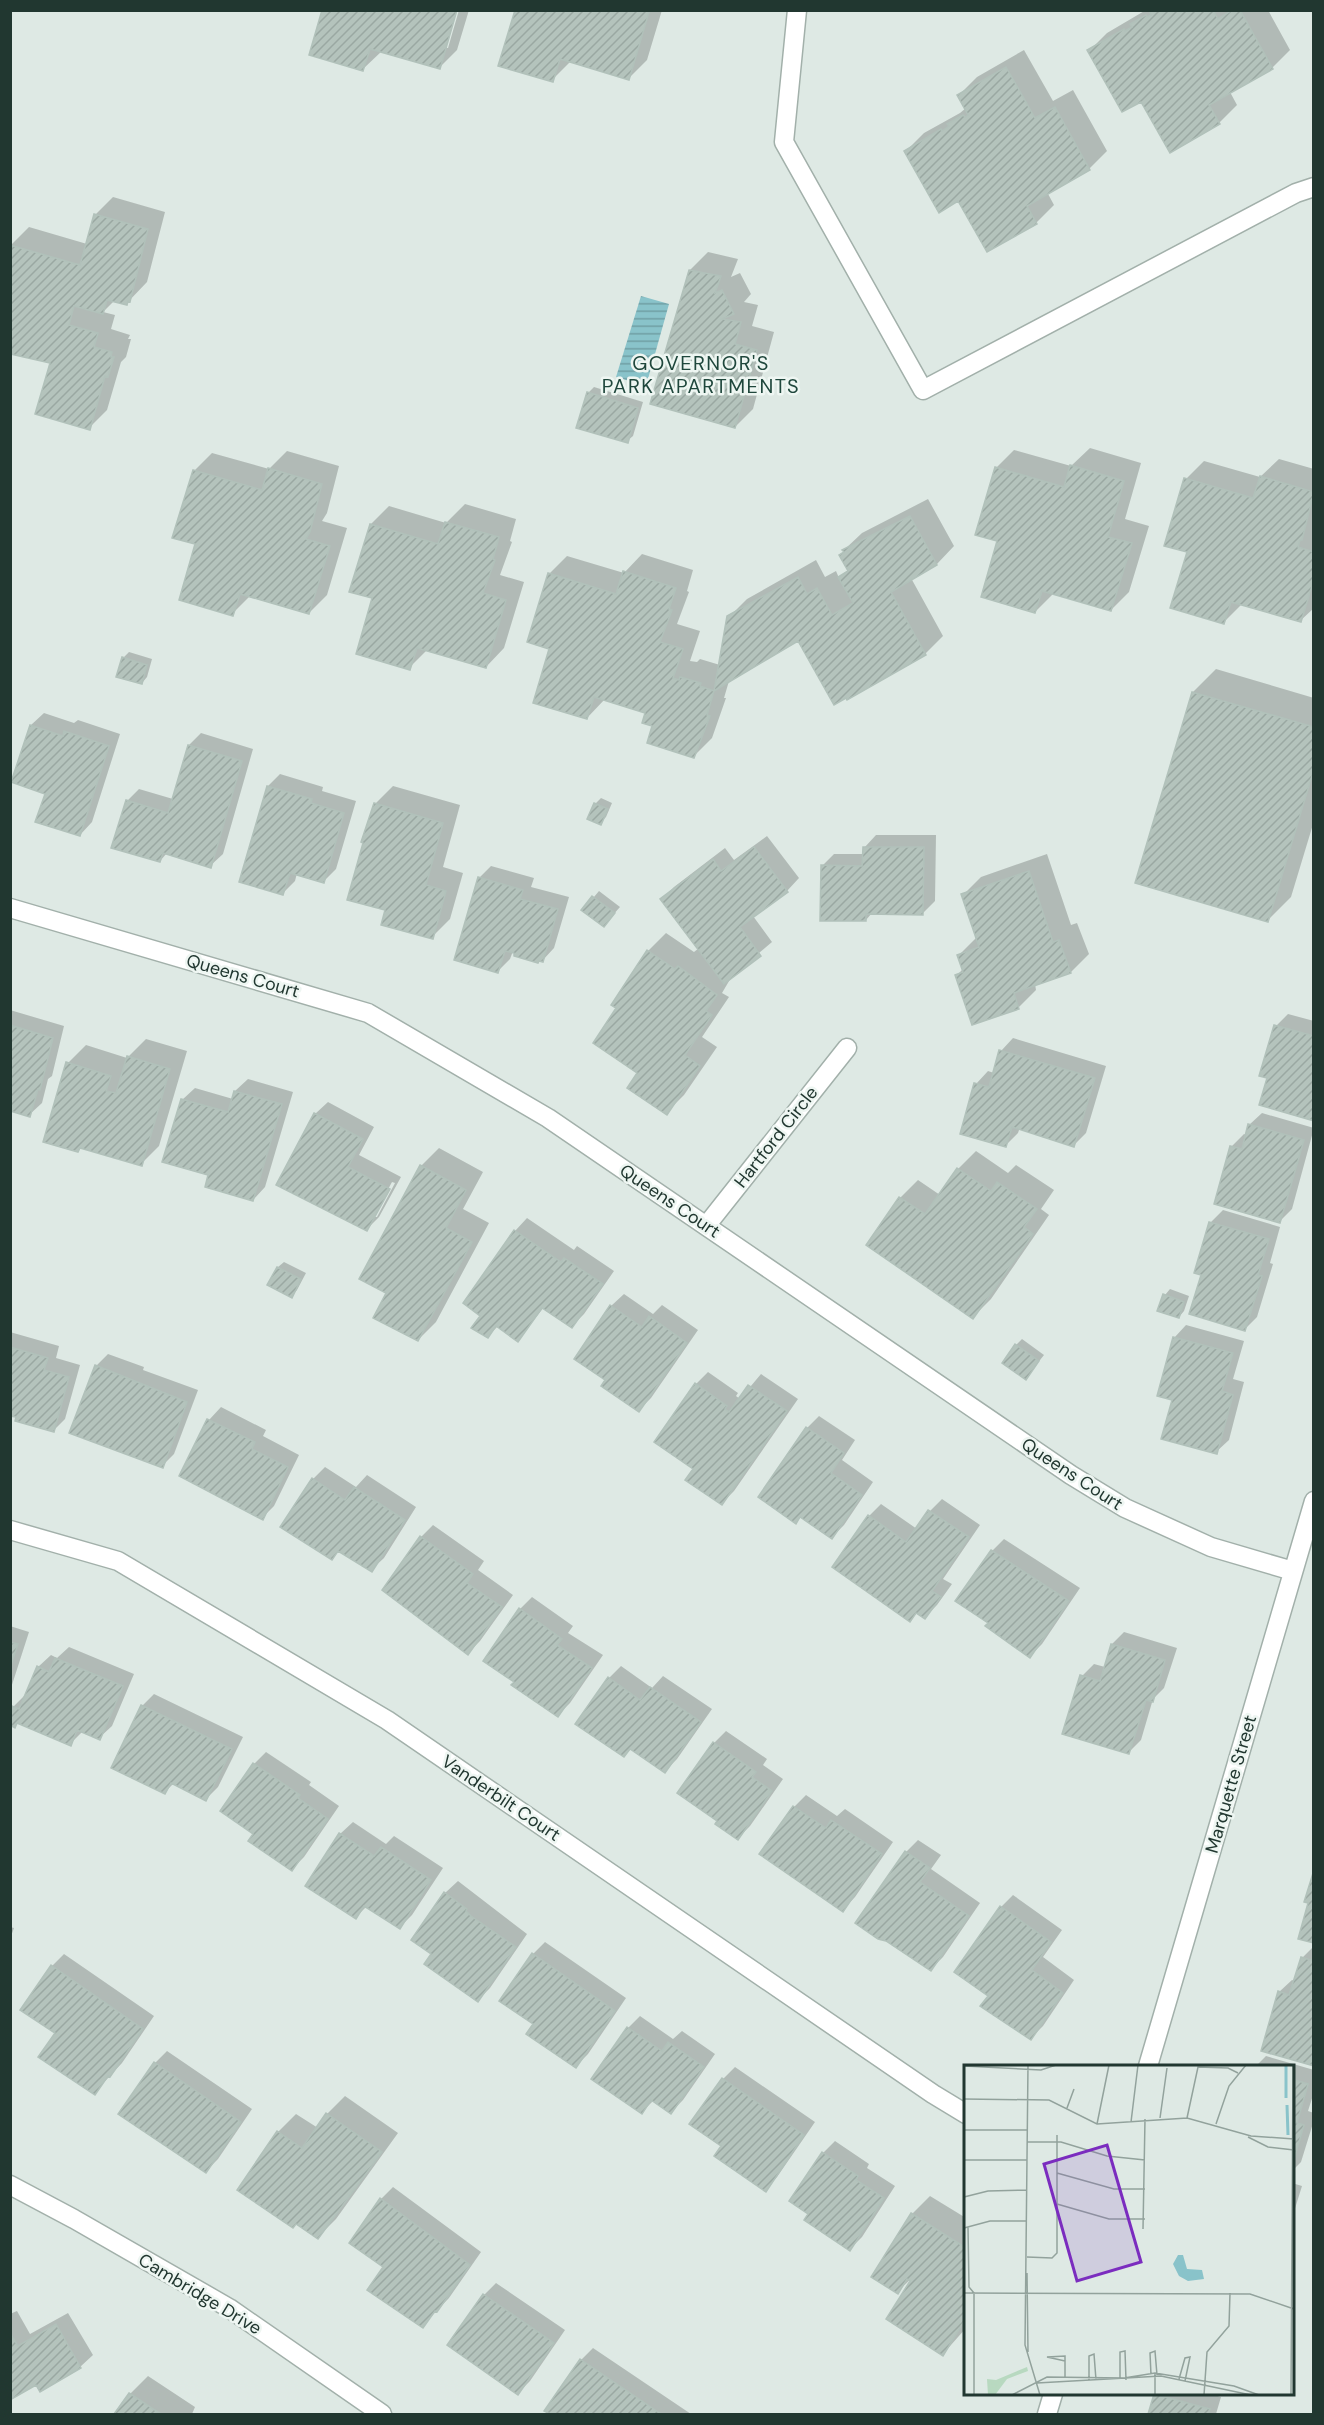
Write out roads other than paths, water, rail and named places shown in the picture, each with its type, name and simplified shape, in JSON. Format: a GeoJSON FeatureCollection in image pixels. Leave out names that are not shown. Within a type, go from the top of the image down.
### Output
{"type":"FeatureCollection","features":[{"type":"Feature","properties":{"kind":"street"},"geometry":{"type":"LineString","coordinates":[[797,10],[784,142],[923,390],[1296,192],[1314,188]]}},
{"type":"Feature","properties":{"kind":"street","name":"Queens Court"},"geometry":{"type":"LineString","coordinates":[[10,908],[368,1013],[548,1118],[1071,1475],[1125,1508],[1211,1547],[1293,1571]]}},
{"type":"Feature","properties":{"kind":"street","name":"Hartford Circle"},"geometry":{"type":"LineString","coordinates":[[706,1226],[847,1048]]}},
{"type":"Feature","properties":{"kind":"street","name":"Marquette Street"},"geometry":{"type":"LineString","coordinates":[[1150,2065],[1314,1501]]}},
{"type":"Feature","properties":{"kind":"street","name":"Vanderbilt Court"},"geometry":{"type":"LineString","coordinates":[[10,1530],[118,1561],[387,1720],[933,2094],[964,2113]]}},
{"type":"Feature","properties":{"kind":"street","name":"Cambridge Drive"},"geometry":{"type":"LineString","coordinates":[[10,2185],[74,2218],[229,2308],[382,2415]]}},
{"type":"Feature","properties":{"kind":"street"},"geometry":{"type":"LineString","coordinates":[[1047,2415],[1053,2395]]}},
{"type":"Feature","properties":{"kind":"water"},"geometry":{"type":"Polygon","coordinates":[[[641,296],[669,304],[646,386],[616,377],[641,296]]]}},
{"type":"Feature","properties":{"kind":"district","name":"GOVERNOR'S PARK APARTMENTS"},"geometry":{"type":"Point","coordinates":[701,374]}}]}
